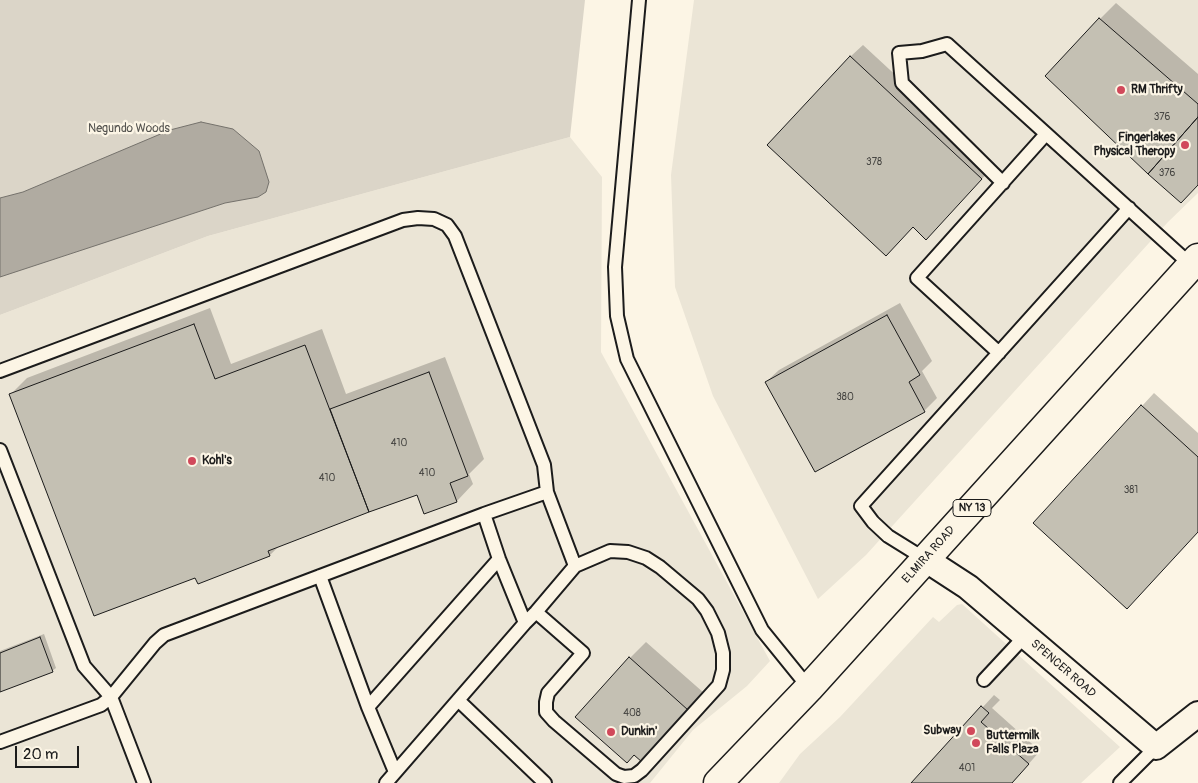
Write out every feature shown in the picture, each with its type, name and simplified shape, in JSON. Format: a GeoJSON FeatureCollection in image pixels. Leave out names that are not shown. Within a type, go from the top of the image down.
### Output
{"type":"FeatureCollection","features":[{"type":"Feature","properties":{"kind":"highway","name":"ELMIRA ROAD"},"geometry":{"type":"LineString","coordinates":[[718,783],[809,688],[1195,261]]}},
{"type":"Feature","properties":{"kind":"street","name":"SPENCER ROAD"},"geometry":{"type":"LineString","coordinates":[[925,559],[968,587],[1156,747]]}},
{"type":"Feature","properties":{"kind":"street"},"geometry":{"type":"LineString","coordinates":[[1156,747],[1198,714]]}},
{"type":"Feature","properties":{"kind":"lane"},"geometry":{"type":"LineString","coordinates":[[639,0],[615,267],[617,316],[627,359],[762,630],[809,688]]}},
{"type":"Feature","properties":{"kind":"lane"},"geometry":{"type":"LineString","coordinates":[[1003,183],[902,84],[899,53],[922,51],[946,44],[1129,208],[1195,261]]}},
{"type":"Feature","properties":{"kind":"lane"},"geometry":{"type":"LineString","coordinates":[[999,353],[917,278],[1046,134]]}},
{"type":"Feature","properties":{"kind":"lane"},"geometry":{"type":"LineString","coordinates":[[925,559],[888,536],[873,522],[861,506],[1129,208]]}},
{"type":"Feature","properties":{"kind":"lane"},"geometry":{"type":"LineString","coordinates":[[0,372],[403,220],[418,218],[434,219],[447,224],[454,236],[544,465],[547,492],[575,566]]}},
{"type":"Feature","properties":{"kind":"lane"},"geometry":{"type":"LineString","coordinates":[[0,450],[84,666],[111,697],[144,783]]}},
{"type":"Feature","properties":{"kind":"lane"},"geometry":{"type":"LineString","coordinates":[[0,742],[101,705],[111,697],[155,643],[164,635],[547,492]]}},
{"type":"Feature","properties":{"kind":"lane"},"geometry":{"type":"LineString","coordinates":[[484,514],[499,559],[525,623]]}},
{"type":"Feature","properties":{"kind":"lane"},"geometry":{"type":"LineString","coordinates":[[386,783],[575,566],[610,551],[628,552],[646,558],[660,567],[698,599],[718,633],[722,653],[722,670],[719,685],[642,770],[634,776],[624,777],[616,774],[546,712],[548,693],[583,653],[536,612]]}},
{"type":"Feature","properties":{"kind":"lane"},"geometry":{"type":"LineString","coordinates":[[368,707],[499,559]]}},
{"type":"Feature","properties":{"kind":"lane"},"geometry":{"type":"LineString","coordinates":[[320,576],[368,707],[395,772]]}},
{"type":"Feature","properties":{"kind":"lane"},"geometry":{"type":"LineString","coordinates":[[984,680],[1025,636]]}},
{"type":"Feature","properties":{"kind":"lane"},"geometry":{"type":"LineString","coordinates":[[458,700],[545,783]]}},
{"type":"Feature","properties":{"kind":"lane"},"geometry":{"type":"LineString","coordinates":[[1120,783],[1156,747]]}},
{"type":"Feature","properties":{"kind":"shaded area"},"geometry":{"type":"Polygon","coordinates":[[[694,0],[1198,0],[1198,193],[1168,222],[866,555],[818,599],[713,396],[675,287],[671,175],[694,0]]]}},
{"type":"Feature","properties":{"kind":"shaded area"},"geometry":{"type":"Polygon","coordinates":[[[201,122],[233,129],[259,151],[269,182],[266,192],[258,197],[225,203],[0,277],[0,198],[23,192],[170,130],[201,122]]]}},
{"type":"Feature","properties":{"kind":"shaded area"},"geometry":{"type":"Polygon","coordinates":[[[570,137],[602,177],[601,352],[770,661],[747,686],[693,730],[650,783],[0,783],[0,315],[208,236],[570,137]]]}},
{"type":"Feature","properties":{"kind":"shaded area"},"geometry":{"type":"Polygon","coordinates":[[[962,604],[1120,747],[1081,783],[779,783],[800,754],[840,717],[933,617],[939,622],[957,605],[962,604]]]}},
{"type":"Feature","properties":{"kind":"green space","name":"Negundo Woods"},"geometry":{"type":"Polygon","coordinates":[[[0,0],[585,0],[570,137],[208,236],[0,315],[0,0]]]}},
{"type":"Feature","properties":{"kind":"building","name":"RM Thrifty"},"geometry":{"type":"Polygon","coordinates":[[[1099,18],[1198,104],[1198,117],[1148,174],[1045,76],[1099,18]]]}},
{"type":"Feature","properties":{"kind":"building"},"geometry":{"type":"Polygon","coordinates":[[[850,56],[982,179],[926,240],[913,227],[886,256],[767,145],[850,56]]]}},
{"type":"Feature","properties":{"kind":"building","name":"Fingerlakes Physical Theropy"},"geometry":{"type":"Polygon","coordinates":[[[1198,117],[1198,185],[1181,203],[1148,174],[1198,117]]]}},
{"type":"Feature","properties":{"kind":"building"},"geometry":{"type":"Polygon","coordinates":[[[887,315],[920,375],[909,382],[925,412],[815,472],[765,382],[887,315]]]}},
{"type":"Feature","properties":{"kind":"building","name":"Kohl's"},"geometry":{"type":"Polygon","coordinates":[[[194,324],[215,379],[305,345],[369,512],[268,551],[270,556],[198,584],[195,578],[94,616],[9,394],[194,324]]]}},
{"type":"Feature","properties":{"kind":"building"},"geometry":{"type":"Polygon","coordinates":[[[429,372],[468,476],[450,483],[457,502],[424,514],[417,495],[369,512],[330,409],[429,372]]]}},
{"type":"Feature","properties":{"kind":"building"},"geometry":{"type":"Polygon","coordinates":[[[1141,405],[1198,457],[1198,532],[1127,609],[1033,523],[1141,405]]]}},
{"type":"Feature","properties":{"kind":"building"},"geometry":{"type":"Polygon","coordinates":[[[40,637],[53,672],[0,692],[0,653],[40,637]]]}},
{"type":"Feature","properties":{"kind":"building"},"geometry":{"type":"Polygon","coordinates":[[[629,657],[688,710],[642,762],[634,755],[627,763],[575,717],[629,657]]]}},
{"type":"Feature","properties":{"kind":"building","name":"Buttermilk Falls Plaza"},"geometry":{"type":"Polygon","coordinates":[[[981,706],[989,713],[981,722],[1029,764],[1012,783],[911,783],[981,706]]]}},
{"type":"Feature","properties":{"kind":"place","name":"RM Thrifty"},"geometry":{"type":"Point","coordinates":[1121,90]}},
{"type":"Feature","properties":{"kind":"place","name":"Fingerlakes Physical Theropy"},"geometry":{"type":"Point","coordinates":[1185,145]}},
{"type":"Feature","properties":{"kind":"place","name":"Kohl's"},"geometry":{"type":"Point","coordinates":[192,461]}},
{"type":"Feature","properties":{"kind":"place","name":"Subway"},"geometry":{"type":"Point","coordinates":[971,731]}},
{"type":"Feature","properties":{"kind":"place","name":"Dunkin'"},"geometry":{"type":"Point","coordinates":[611,732]}},
{"type":"Feature","properties":{"kind":"place","name":"Buttermilk Falls Plaza"},"geometry":{"type":"Point","coordinates":[976,743]}}]}
